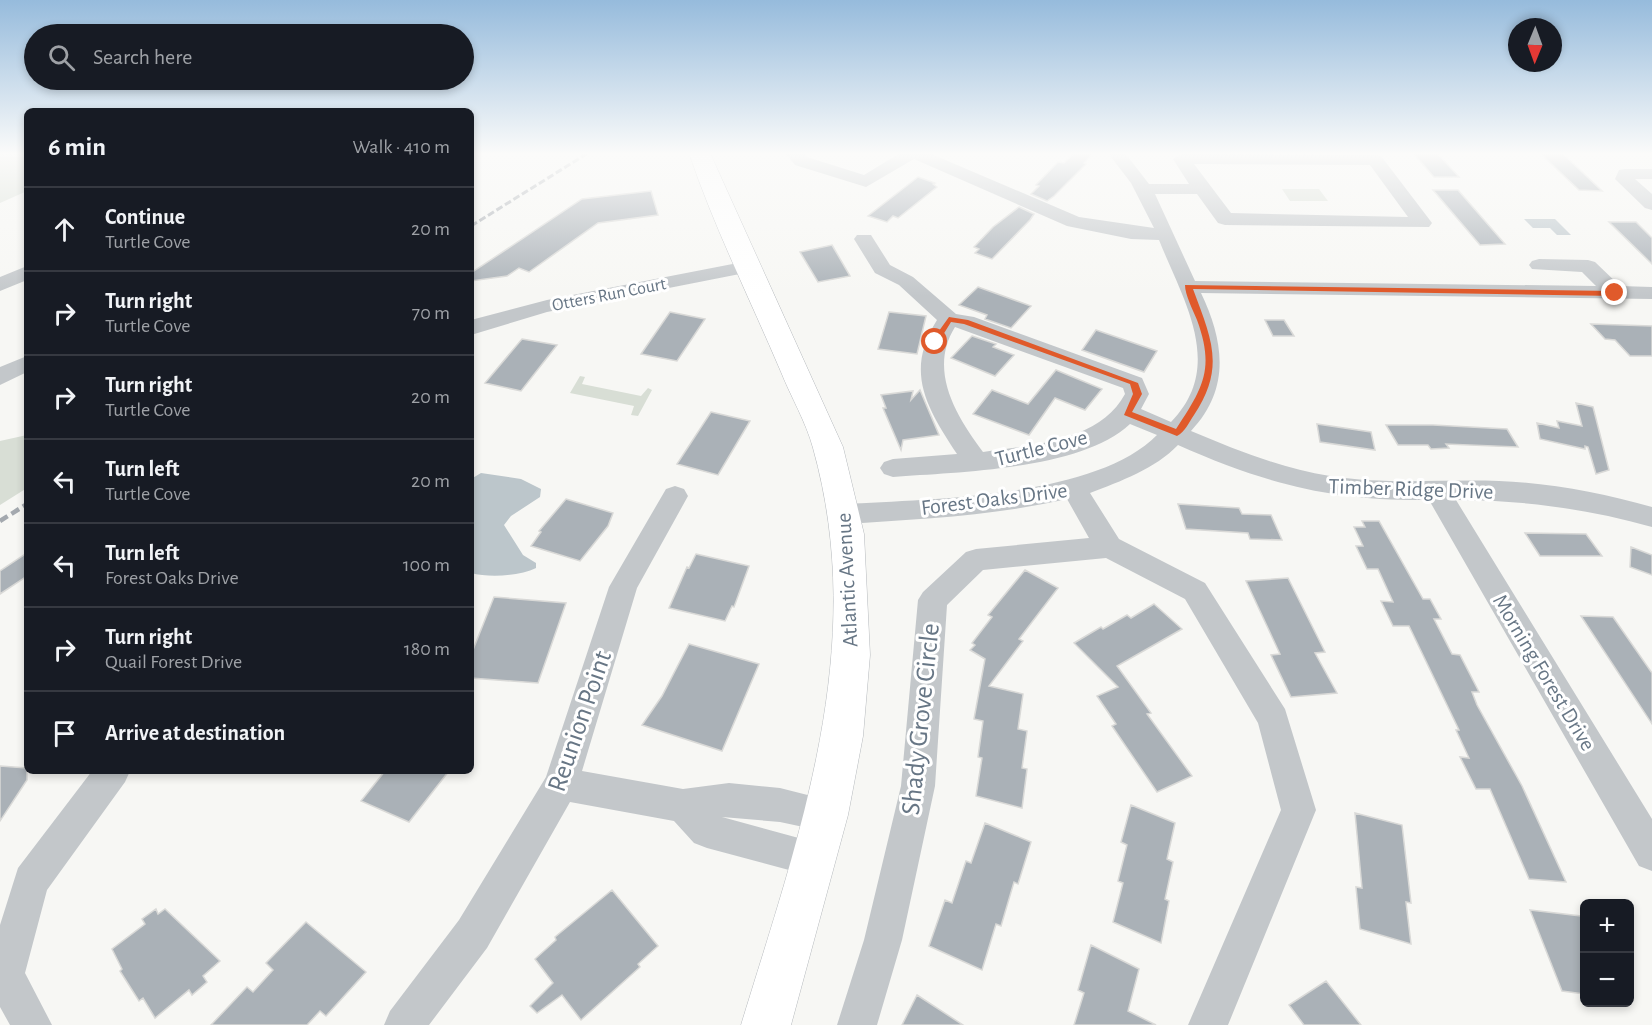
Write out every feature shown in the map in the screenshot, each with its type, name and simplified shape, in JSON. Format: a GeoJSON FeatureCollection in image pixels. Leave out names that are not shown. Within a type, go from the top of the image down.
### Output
{"type":"FeatureCollection","features":[{"type":"Feature","properties":{"kind":"main road","name":"Atlantic Avenue"},"geometry":{"type":"LineString","coordinates":[[720,201],[828,447],[843,514],[851,596],[851,655],[843,736],[827,815],[766,1025]]}},
{"type":"Feature","properties":{"kind":"street"},"geometry":{"type":"LineString","coordinates":[[1025,201],[1074,222],[1131,233],[1166,235]]}},
{"type":"Feature","properties":{"kind":"street","name":"Forest Oaks Drive"},"geometry":{"type":"LineString","coordinates":[[843,514],[991,502],[1074,489],[1117,474],[1138,463],[1177,433],[1203,394],[1210,367],[1209,341],[1188,286],[1150,201]]}},
{"type":"Feature","properties":{"kind":"street"},"geometry":{"type":"LineString","coordinates":[[1211,201],[1225,219],[1422,223],[1405,201]]}},
{"type":"Feature","properties":{"kind":"street"},"geometry":{"type":"LineString","coordinates":[[864,239],[882,269],[906,281],[949,319],[966,322],[1134,383],[1137,394],[1127,413],[1177,433]]}},
{"type":"Feature","properties":{"kind":"street"},"geometry":{"type":"LineString","coordinates":[[1539,265],[1618,266]]}},
{"type":"Feature","properties":{"kind":"street"},"geometry":{"type":"LineString","coordinates":[[1588,266],[1615,293]]}},
{"type":"Feature","properties":{"kind":"street","name":"Otters Run Court"},"geometry":{"type":"LineString","coordinates":[[474,327],[498,318],[547,306],[748,267]]}},
{"type":"Feature","properties":{"kind":"street"},"geometry":{"type":"LineString","coordinates":[[0,285],[24,273]]}},
{"type":"Feature","properties":{"kind":"street"},"geometry":{"type":"LineString","coordinates":[[1188,286],[1652,293]]}},
{"type":"Feature","properties":{"kind":"street","name":"Turtle Cove"},"geometry":{"type":"LineString","coordinates":[[949,319],[935,342],[932,376],[955,432],[976,462],[1028,454],[1086,438],[1119,422],[1127,413]]}},
{"type":"Feature","properties":{"kind":"street"},"geometry":{"type":"LineString","coordinates":[[0,377],[24,365]]}},
{"type":"Feature","properties":{"kind":"street","name":"Timber Ridge Drive"},"geometry":{"type":"LineString","coordinates":[[1177,433],[1219,454],[1290,479],[1334,486],[1550,495],[1590,500],[1652,517]]}},
{"type":"Feature","properties":{"kind":"street"},"geometry":{"type":"LineString","coordinates":[[893,468],[976,462]]}},
{"type":"Feature","properties":{"kind":"street"},"geometry":{"type":"LineString","coordinates":[[1074,489],[1109,547],[1195,591],[1273,719],[1299,810],[1208,1025]]}},
{"type":"Feature","properties":{"kind":"street","name":"Morning Forest Drive"},"geometry":{"type":"LineString","coordinates":[[1437,491],[1652,853]]}},
{"type":"Feature","properties":{"kind":"street","name":"Reunion Point"},"geometry":{"type":"LineString","coordinates":[[404,1025],[473,934],[561,784],[623,587],[675,496]]}},
{"type":"Feature","properties":{"kind":"street","name":"Shady Grove Circle"},"geometry":{"type":"LineString","coordinates":[[857,1025],[883,940],[918,786],[933,600],[976,560],[1109,547]]}},
{"type":"Feature","properties":{"kind":"street"},"geometry":{"type":"LineString","coordinates":[[32,1025],[5,976],[31,881],[110,774]]}},
{"type":"Feature","properties":{"kind":"street"},"geometry":{"type":"LineString","coordinates":[[561,784],[683,806],[729,800],[780,805],[827,815]]}},
{"type":"Feature","properties":{"kind":"street"},"geometry":{"type":"LineString","coordinates":[[683,806],[707,831],[815,859]]}},
{"type":"Feature","properties":{"kind":"shaded area"},"geometry":{"type":"Polygon","coordinates":[[[1524,219],[1555,219],[1571,235],[1557,235],[1550,228],[1533,228],[1524,219]]]}},
{"type":"Feature","properties":{"kind":"shaded area"},"geometry":{"type":"Polygon","coordinates":[[[580,376],[585,377],[582,384],[641,396],[648,388],[652,390],[638,416],[631,415],[634,406],[570,393],[580,376]]]}},
{"type":"Feature","properties":{"kind":"shaded area"},"geometry":{"type":"Polygon","coordinates":[[[24,436],[24,490],[0,505],[0,441],[24,436]]]}},
{"type":"Feature","properties":{"kind":"shaded area"},"geometry":{"type":"Polygon","coordinates":[[[481,473],[521,479],[541,489],[540,497],[511,516],[504,525],[523,555],[536,563],[536,568],[522,573],[504,575],[474,573],[474,477],[481,473]]]}},
{"type":"Feature","properties":{"kind":"building"},"geometry":{"type":"Polygon","coordinates":[[[579,201],[654,201],[658,215],[598,223],[529,272],[519,268],[507,276],[474,281],[474,271],[579,201]]]}},
{"type":"Feature","properties":{"kind":"building"},"geometry":{"type":"Polygon","coordinates":[[[887,201],[920,201],[898,218],[893,216],[887,222],[868,216],[887,201]]]}},
{"type":"Feature","properties":{"kind":"building"},"geometry":{"type":"Polygon","coordinates":[[[1442,201],[1467,201],[1505,244],[1480,245],[1442,201]]]}},
{"type":"Feature","properties":{"kind":"building"},"geometry":{"type":"Polygon","coordinates":[[[1019,207],[1034,214],[1030,220],[992,259],[975,253],[979,249],[974,247],[993,227],[1019,207]]]}},
{"type":"Feature","properties":{"kind":"building"},"geometry":{"type":"Polygon","coordinates":[[[1609,222],[1636,222],[1652,238],[1652,264],[1609,222]]]}},
{"type":"Feature","properties":{"kind":"building"},"geometry":{"type":"Polygon","coordinates":[[[832,245],[850,276],[818,282],[800,252],[832,245]]]}},
{"type":"Feature","properties":{"kind":"building"},"geometry":{"type":"Polygon","coordinates":[[[978,287],[1031,306],[1011,328],[985,319],[987,315],[959,305],[978,287]]]}},
{"type":"Feature","properties":{"kind":"building"},"geometry":{"type":"Polygon","coordinates":[[[670,312],[705,319],[677,361],[641,354],[670,312]]]}},
{"type":"Feature","properties":{"kind":"building"},"geometry":{"type":"Polygon","coordinates":[[[889,312],[926,316],[917,354],[878,349],[889,312]]]}},
{"type":"Feature","properties":{"kind":"building"},"geometry":{"type":"Polygon","coordinates":[[[1265,320],[1284,320],[1294,336],[1273,336],[1265,320]]]}},
{"type":"Feature","properties":{"kind":"building"},"geometry":{"type":"Polygon","coordinates":[[[1591,324],[1652,326],[1652,356],[1630,356],[1615,340],[1605,339],[1591,324]]]}},
{"type":"Feature","properties":{"kind":"building"},"geometry":{"type":"Polygon","coordinates":[[[1096,330],[1157,351],[1144,372],[1082,350],[1096,330]]]}},
{"type":"Feature","properties":{"kind":"building"},"geometry":{"type":"Polygon","coordinates":[[[972,336],[996,344],[993,347],[1014,355],[995,376],[951,358],[972,336]]]}},
{"type":"Feature","properties":{"kind":"building"},"geometry":{"type":"Polygon","coordinates":[[[522,339],[557,345],[521,391],[485,383],[522,339]]]}},
{"type":"Feature","properties":{"kind":"building"},"geometry":{"type":"Polygon","coordinates":[[[1056,370],[1102,389],[1085,410],[1055,398],[1029,435],[973,414],[992,390],[1028,404],[1056,370]]]}},
{"type":"Feature","properties":{"kind":"building"},"geometry":{"type":"Polygon","coordinates":[[[920,390],[939,435],[903,440],[901,450],[883,408],[886,408],[881,395],[913,391],[911,400],[920,390]]]}},
{"type":"Feature","properties":{"kind":"building"},"geometry":{"type":"Polygon","coordinates":[[[1576,403],[1593,407],[1609,470],[1596,474],[1588,447],[1585,446],[1585,449],[1540,439],[1537,423],[1559,428],[1557,421],[1582,426],[1576,403]]]}},
{"type":"Feature","properties":{"kind":"building"},"geometry":{"type":"Polygon","coordinates":[[[711,412],[750,421],[718,475],[677,464],[711,412]]]}},
{"type":"Feature","properties":{"kind":"building"},"geometry":{"type":"Polygon","coordinates":[[[1317,424],[1371,432],[1375,450],[1320,442],[1317,424]]]}},
{"type":"Feature","properties":{"kind":"building"},"geometry":{"type":"Polygon","coordinates":[[[1386,425],[1507,429],[1518,447],[1446,444],[1449,448],[1431,449],[1428,445],[1398,445],[1386,425]]]}},
{"type":"Feature","properties":{"kind":"building"},"geometry":{"type":"Polygon","coordinates":[[[566,499],[613,513],[608,526],[580,561],[531,546],[541,532],[539,531],[566,499]]]}},
{"type":"Feature","properties":{"kind":"building"},"geometry":{"type":"Polygon","coordinates":[[[1178,504],[1239,508],[1242,514],[1271,515],[1282,540],[1250,539],[1248,533],[1186,529],[1178,504]]]}},
{"type":"Feature","properties":{"kind":"building"},"geometry":{"type":"Polygon","coordinates":[[[1362,521],[1379,521],[1423,599],[1430,599],[1441,619],[1434,619],[1452,654],[1460,655],[1479,692],[1472,692],[1477,705],[1522,786],[1566,882],[1529,879],[1490,789],[1476,789],[1460,757],[1469,758],[1456,730],[1459,730],[1409,626],[1393,626],[1381,601],[1393,602],[1378,569],[1367,569],[1356,546],[1363,546],[1354,527],[1365,527],[1362,521]]]}},
{"type":"Feature","properties":{"kind":"building"},"geometry":{"type":"Polygon","coordinates":[[[1525,533],[1586,534],[1602,556],[1540,556],[1525,533]]]}},
{"type":"Feature","properties":{"kind":"building"},"geometry":{"type":"Polygon","coordinates":[[[1631,547],[1652,555],[1652,575],[1630,567],[1631,547]]]}},
{"type":"Feature","properties":{"kind":"building"},"geometry":{"type":"Polygon","coordinates":[[[696,554],[749,566],[734,607],[732,606],[725,621],[669,608],[687,567],[689,568],[696,554]]]}},
{"type":"Feature","properties":{"kind":"building"},"geometry":{"type":"Polygon","coordinates":[[[24,555],[24,578],[0,594],[0,571],[24,555]]]}},
{"type":"Feature","properties":{"kind":"building"},"geometry":{"type":"Polygon","coordinates":[[[1025,570],[1058,588],[1019,639],[1023,641],[989,686],[1023,694],[1018,729],[1027,731],[1022,768],[1027,769],[1022,808],[976,796],[982,758],[978,757],[983,721],[974,719],[985,659],[970,650],[975,645],[972,643],[992,617],[988,615],[1025,570]]]}},
{"type":"Feature","properties":{"kind":"building"},"geometry":{"type":"Polygon","coordinates":[[[1288,578],[1325,652],[1315,653],[1337,693],[1291,697],[1271,655],[1280,654],[1246,581],[1288,578]]]}},
{"type":"Feature","properties":{"kind":"building"},"geometry":{"type":"Polygon","coordinates":[[[494,597],[566,603],[538,683],[474,678],[474,647],[494,597]]]}},
{"type":"Feature","properties":{"kind":"building"},"geometry":{"type":"Polygon","coordinates":[[[1154,604],[1182,629],[1117,666],[1151,713],[1147,714],[1192,776],[1157,792],[1112,726],[1116,724],[1097,696],[1118,687],[1074,643],[1101,627],[1103,629],[1127,615],[1131,618],[1154,604]]]}},
{"type":"Feature","properties":{"kind":"building"},"geometry":{"type":"Polygon","coordinates":[[[1581,616],[1613,617],[1652,673],[1652,724],[1581,616]]]}},
{"type":"Feature","properties":{"kind":"building"},"geometry":{"type":"Polygon","coordinates":[[[689,644],[759,664],[722,751],[642,725],[662,696],[689,644]]]}},
{"type":"Feature","properties":{"kind":"building"},"geometry":{"type":"Polygon","coordinates":[[[0,766],[24,768],[27,780],[0,821],[0,766]]]}},
{"type":"Feature","properties":{"kind":"building"},"geometry":{"type":"Polygon","coordinates":[[[383,774],[447,774],[409,822],[361,801],[383,774]]]}},
{"type":"Feature","properties":{"kind":"building"},"geometry":{"type":"Polygon","coordinates":[[[1131,805],[1175,823],[1167,859],[1173,862],[1165,899],[1169,901],[1161,943],[1113,922],[1123,883],[1118,881],[1127,845],[1121,842],[1131,805]]]}},
{"type":"Feature","properties":{"kind":"building"},"geometry":{"type":"Polygon","coordinates":[[[1355,813],[1402,825],[1411,903],[1406,902],[1411,944],[1360,929],[1356,887],[1362,888],[1355,813]]]}},
{"type":"Feature","properties":{"kind":"building"},"geometry":{"type":"Polygon","coordinates":[[[985,823],[1031,842],[1018,884],[1014,882],[1001,926],[996,924],[982,970],[929,946],[945,900],[952,903],[966,861],[971,863],[985,823]]]}},
{"type":"Feature","properties":{"kind":"building"},"geometry":{"type":"Polygon","coordinates":[[[612,890],[658,946],[638,964],[640,967],[581,1020],[562,995],[537,1013],[530,1006],[553,983],[535,959],[556,940],[555,937],[612,890]]]}},
{"type":"Feature","properties":{"kind":"building"},"geometry":{"type":"Polygon","coordinates":[[[156,909],[158,914],[165,909],[220,961],[203,976],[207,982],[192,995],[189,990],[155,1018],[143,998],[139,1001],[120,971],[122,969],[112,949],[145,924],[142,919],[156,909]]]}},
{"type":"Feature","properties":{"kind":"building"},"geometry":{"type":"Polygon","coordinates":[[[1530,910],[1580,916],[1580,993],[1562,991],[1530,910]]]}},
{"type":"Feature","properties":{"kind":"building"},"geometry":{"type":"Polygon","coordinates":[[[306,922],[366,972],[326,1016],[320,1011],[307,1025],[211,1025],[247,987],[253,992],[273,970],[266,963],[306,922]]]}},
{"type":"Feature","properties":{"kind":"building"},"geometry":{"type":"Polygon","coordinates":[[[1091,945],[1139,969],[1128,1011],[1156,1025],[1074,1025],[1084,993],[1078,990],[1091,945]]]}},
{"type":"Feature","properties":{"kind":"building"},"geometry":{"type":"Polygon","coordinates":[[[1326,981],[1361,1025],[1304,1025],[1289,1005],[1326,981]]]}},
{"type":"Feature","properties":{"kind":"building"},"geometry":{"type":"Polygon","coordinates":[[[917,995],[963,1025],[902,1025],[917,995]]]}},
{"type":"Feature","properties":{"kind":"railway"},"geometry":{"type":"LineString","coordinates":[[474,224],[511,201]]}},
{"type":"Feature","properties":{"kind":"railway"},"geometry":{"type":"LineString","coordinates":[[0,521],[24,506]]}},
{"type":"Feature","properties":{"kind":"route"},"geometry":{"type":"LineString","coordinates":[[935,342],[949,319],[966,322],[1108,373],[1134,383],[1137,394],[1127,413],[1177,433],[1194,412],[1203,394],[1210,367],[1209,341],[1188,286],[1615,293]]}}]}
